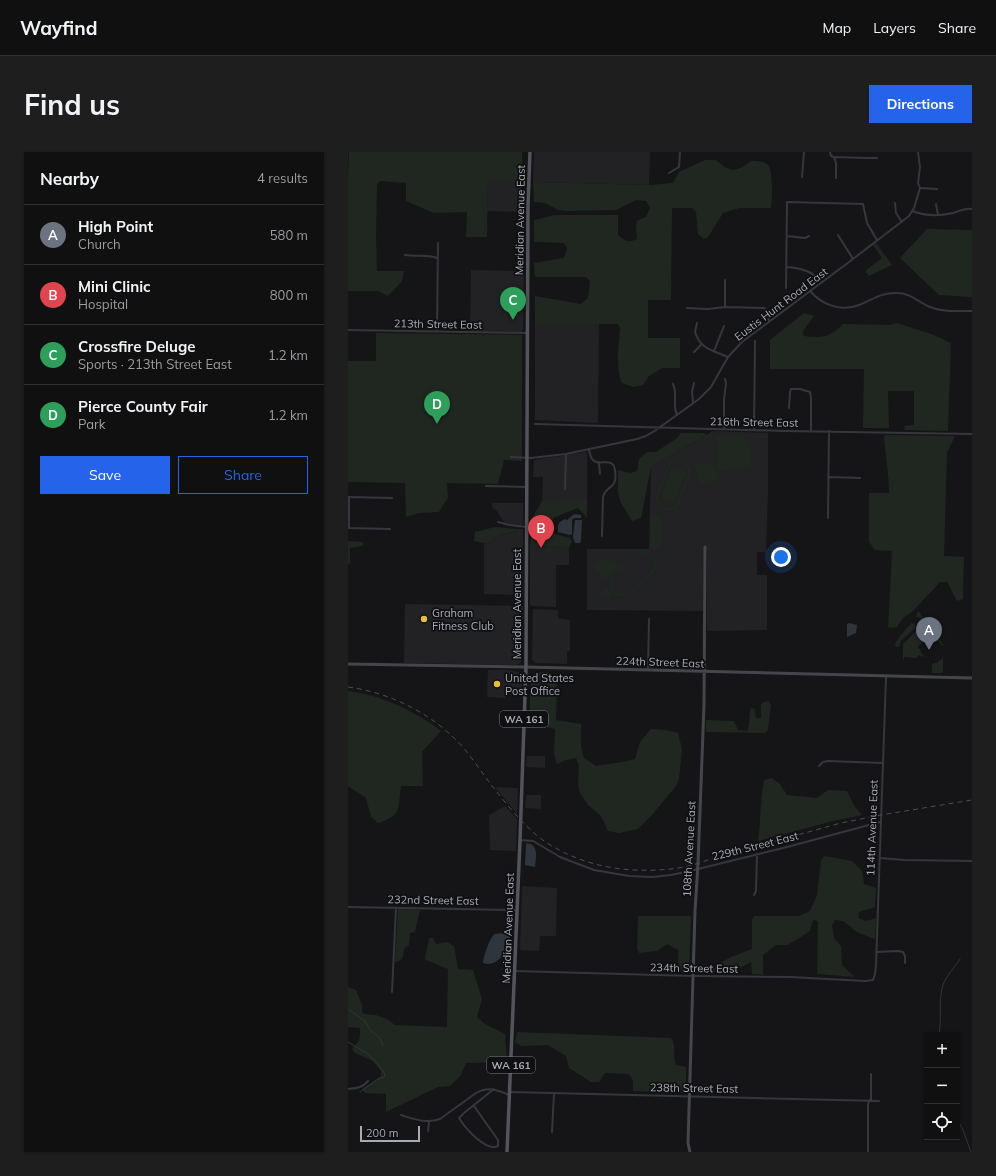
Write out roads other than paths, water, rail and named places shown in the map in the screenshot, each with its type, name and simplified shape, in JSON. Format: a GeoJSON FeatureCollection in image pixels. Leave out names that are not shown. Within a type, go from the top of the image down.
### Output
{"type":"FeatureCollection","features":[{"type":"Feature","properties":{"kind":"main road","name":"Meridian Avenue East"},"geometry":{"type":"LineString","coordinates":[[507,1152],[526,667],[528,192],[530,152]]}},
{"type":"Feature","properties":{"kind":"main road","name":"108th Avenue East"},"geometry":{"type":"LineString","coordinates":[[690,1152],[688,1143],[689,1096],[695,911],[704,718],[705,547]]}},
{"type":"Feature","properties":{"kind":"main road","name":"224th Street East"},"geometry":{"type":"LineString","coordinates":[[348,664],[972,678]]}},
{"type":"Feature","properties":{"kind":"street"},"geometry":{"type":"LineString","coordinates":[[669,173],[679,167],[680,152]]}},
{"type":"Feature","properties":{"kind":"street"},"geometry":{"type":"LineString","coordinates":[[802,177],[804,152]]}},
{"type":"Feature","properties":{"kind":"street"},"geometry":{"type":"LineString","coordinates":[[830,152],[836,163],[836,178]]}},
{"type":"Feature","properties":{"kind":"street","name":"Eustis Hunt Road East"},"geometry":{"type":"LineString","coordinates":[[511,457],[527,458],[566,454],[642,438],[659,428],[704,395],[711,387],[728,357],[747,338],[902,222],[912,211],[920,188],[918,183],[920,167],[918,152]]}},
{"type":"Feature","properties":{"kind":"street"},"geometry":{"type":"LineString","coordinates":[[833,157],[877,158]]}},
{"type":"Feature","properties":{"kind":"street"},"geometry":{"type":"LineString","coordinates":[[920,188],[937,189]]}},
{"type":"Feature","properties":{"kind":"street"},"geometry":{"type":"LineString","coordinates":[[786,288],[787,202],[863,204],[867,223],[877,240]]}},
{"type":"Feature","properties":{"kind":"street"},"geometry":{"type":"LineString","coordinates":[[895,203],[896,213],[902,222]]}},
{"type":"Feature","properties":{"kind":"street"},"geometry":{"type":"LineString","coordinates":[[936,204],[938,215]]}},
{"type":"Feature","properties":{"kind":"street"},"geometry":{"type":"LineString","coordinates":[[912,211],[928,215],[938,215],[972,208]]}},
{"type":"Feature","properties":{"kind":"street"},"geometry":{"type":"LineString","coordinates":[[838,235],[853,259]]}},
{"type":"Feature","properties":{"kind":"street"},"geometry":{"type":"LineString","coordinates":[[787,236],[806,238],[809,236]]}},
{"type":"Feature","properties":{"kind":"street"},"geometry":{"type":"LineString","coordinates":[[437,332],[438,243]]}},
{"type":"Feature","properties":{"kind":"street"},"geometry":{"type":"LineString","coordinates":[[405,255],[431,256],[437,258]]}},
{"type":"Feature","properties":{"kind":"street"},"geometry":{"type":"LineString","coordinates":[[786,267],[808,271],[822,282]]}},
{"type":"Feature","properties":{"kind":"street"},"geometry":{"type":"LineString","coordinates":[[725,280],[725,307]]}},
{"type":"Feature","properties":{"kind":"street"},"geometry":{"type":"LineString","coordinates":[[810,291],[822,302],[843,308],[859,305],[885,294],[899,293],[911,296],[929,307],[936,309],[972,311]]}},
{"type":"Feature","properties":{"kind":"street"},"geometry":{"type":"LineString","coordinates":[[687,308],[764,308],[768,311],[769,322]]}},
{"type":"Feature","properties":{"kind":"street"},"geometry":{"type":"LineString","coordinates":[[697,323],[694,332],[701,344],[728,357]]}},
{"type":"Feature","properties":{"kind":"street"},"geometry":{"type":"LineString","coordinates":[[714,351],[724,326]]}},
{"type":"Feature","properties":{"kind":"street","name":"213th Street East"},"geometry":{"type":"LineString","coordinates":[[348,330],[528,333]]}},
{"type":"Feature","properties":{"kind":"street"},"geometry":{"type":"LineString","coordinates":[[754,430],[755,341]]}},
{"type":"Feature","properties":{"kind":"street"},"geometry":{"type":"LineString","coordinates":[[694,352],[701,344]]}},
{"type":"Feature","properties":{"kind":"street"},"geometry":{"type":"LineString","coordinates":[[724,429],[725,379]]}},
{"type":"Feature","properties":{"kind":"street"},"geometry":{"type":"LineString","coordinates":[[693,403],[692,392],[694,383]]}},
{"type":"Feature","properties":{"kind":"street"},"geometry":{"type":"LineString","coordinates":[[673,384],[676,389],[674,408],[677,415]]}},
{"type":"Feature","properties":{"kind":"street"},"geometry":{"type":"LineString","coordinates":[[789,408],[791,389],[800,389],[810,392],[811,431]]}},
{"type":"Feature","properties":{"kind":"street","name":"216th Street East"},"geometry":{"type":"LineString","coordinates":[[535,424],[972,434]]}},
{"type":"Feature","properties":{"kind":"street"},"geometry":{"type":"LineString","coordinates":[[828,518],[829,431]]}},
{"type":"Feature","properties":{"kind":"street"},"geometry":{"type":"LineString","coordinates":[[589,450],[594,461],[599,463],[607,462],[612,464],[614,467],[615,474],[613,486],[606,490],[603,494],[602,536]]}},
{"type":"Feature","properties":{"kind":"street"},"geometry":{"type":"LineString","coordinates":[[565,489],[566,454]]}},
{"type":"Feature","properties":{"kind":"street"},"geometry":{"type":"LineString","coordinates":[[599,463],[600,474]]}},
{"type":"Feature","properties":{"kind":"street"},"geometry":{"type":"LineString","coordinates":[[828,478],[860,478]]}},
{"type":"Feature","properties":{"kind":"street"},"geometry":{"type":"LineString","coordinates":[[486,486],[527,487]]}},
{"type":"Feature","properties":{"kind":"street"},"geometry":{"type":"LineString","coordinates":[[390,529],[348,528],[349,497],[392,498]]}},
{"type":"Feature","properties":{"kind":"street"},"geometry":{"type":"LineString","coordinates":[[498,522],[502,522],[509,526],[527,527]]}},
{"type":"Feature","properties":{"kind":"street"},"geometry":{"type":"LineString","coordinates":[[648,671],[650,619]]}},
{"type":"Feature","properties":{"kind":"street","name":"114th Avenue East"},"geometry":{"type":"LineString","coordinates":[[873,980],[875,974],[876,952],[886,677]]}},
{"type":"Feature","properties":{"kind":"street"},"geometry":{"type":"LineString","coordinates":[[819,766],[823,762],[828,761],[883,763]]}},
{"type":"Feature","properties":{"kind":"street","name":"229th Street East"},"geometry":{"type":"LineString","coordinates":[[520,840],[533,841],[554,853],[584,866],[616,874],[636,877],[652,877],[671,875],[697,869],[880,822]]}},
{"type":"Feature","properties":{"kind":"street"},"geometry":{"type":"LineString","coordinates":[[754,895],[756,891],[757,854]]}},
{"type":"Feature","properties":{"kind":"street"},"geometry":{"type":"LineString","coordinates":[[880,858],[972,861]]}},
{"type":"Feature","properties":{"kind":"street","name":"232nd Street East"},"geometry":{"type":"LineString","coordinates":[[348,907],[517,910]]}},
{"type":"Feature","properties":{"kind":"street"},"geometry":{"type":"LineString","coordinates":[[392,992],[396,908]]}},
{"type":"Feature","properties":{"kind":"street"},"geometry":{"type":"LineString","coordinates":[[876,952],[903,952],[905,963]]}},
{"type":"Feature","properties":{"kind":"street","name":"234th Street East"},"geometry":{"type":"LineString","coordinates":[[515,971],[865,981],[873,980]]}},
{"type":"Feature","properties":{"kind":"street"},"geometry":{"type":"LineString","coordinates":[[868,1152],[868,1106],[871,1099],[871,1074]]}},
{"type":"Feature","properties":{"kind":"street"},"geometry":{"type":"LineString","coordinates":[[348,1088],[358,1088],[364,1086],[368,1081]]}},
{"type":"Feature","properties":{"kind":"street"},"geometry":{"type":"LineString","coordinates":[[401,1116],[428,1122],[440,1119],[479,1091],[494,1089],[509,1093]]}},
{"type":"Feature","properties":{"kind":"street"},"geometry":{"type":"LineString","coordinates":[[479,1145],[459,1118],[494,1089]]}},
{"type":"Feature","properties":{"kind":"street","name":"238th Street East"},"geometry":{"type":"LineString","coordinates":[[509,1093],[879,1101]]}},
{"type":"Feature","properties":{"kind":"street"},"geometry":{"type":"LineString","coordinates":[[552,1132],[554,1093]]}},
{"type":"Feature","properties":{"kind":"street"},"geometry":{"type":"LineString","coordinates":[[474,1106],[498,1140],[497,1147],[492,1150]]}},
{"type":"Feature","properties":{"kind":"street"},"geometry":{"type":"LineString","coordinates":[[428,1122],[428,1131]]}},
{"type":"Feature","properties":{"kind":"waterway"},"geometry":{"type":"LineString","coordinates":[[939,1032],[943,985],[948,975],[960,959]]}},
{"type":"Feature","properties":{"kind":"waterway"},"geometry":{"type":"LineString","coordinates":[[348,1009],[365,1021],[370,1030],[380,1038],[383,1046]]}},
{"type":"Feature","properties":{"kind":"waterway"},"geometry":{"type":"LineString","coordinates":[[348,1042],[368,1054],[385,1074],[384,1077],[378,1079],[360,1092]]}},
{"type":"Feature","properties":{"kind":"waterway"},"geometry":{"type":"LineString","coordinates":[[960,1124],[971,1152]]}},
{"type":"Feature","properties":{"kind":"railway"},"geometry":{"type":"LineString","coordinates":[[348,687],[362,689],[391,698],[430,718],[458,742],[513,811],[540,838],[573,857],[598,865],[623,869],[645,870],[664,870],[683,867],[841,823],[972,800]]}},
{"type":"Feature","properties":{"kind":"place","name":"Crossfire Deluge"},"geometry":{"type":"Point","coordinates":[513,320]}},
{"type":"Feature","properties":{"kind":"place","name":"Pierce County Fair"},"geometry":{"type":"Point","coordinates":[437,424]}},
{"type":"Feature","properties":{"kind":"place","name":"Mini Clinic"},"geometry":{"type":"Point","coordinates":[541,548]}},
{"type":"Feature","properties":{"kind":"place","name":"Graham Fitness Club"},"geometry":{"type":"Point","coordinates":[424,619]}},
{"type":"Feature","properties":{"kind":"place","name":"High Point"},"geometry":{"type":"Point","coordinates":[929,650]}},
{"type":"Feature","properties":{"kind":"place","name":"United States Post Office"},"geometry":{"type":"Point","coordinates":[497,684]}}]}
